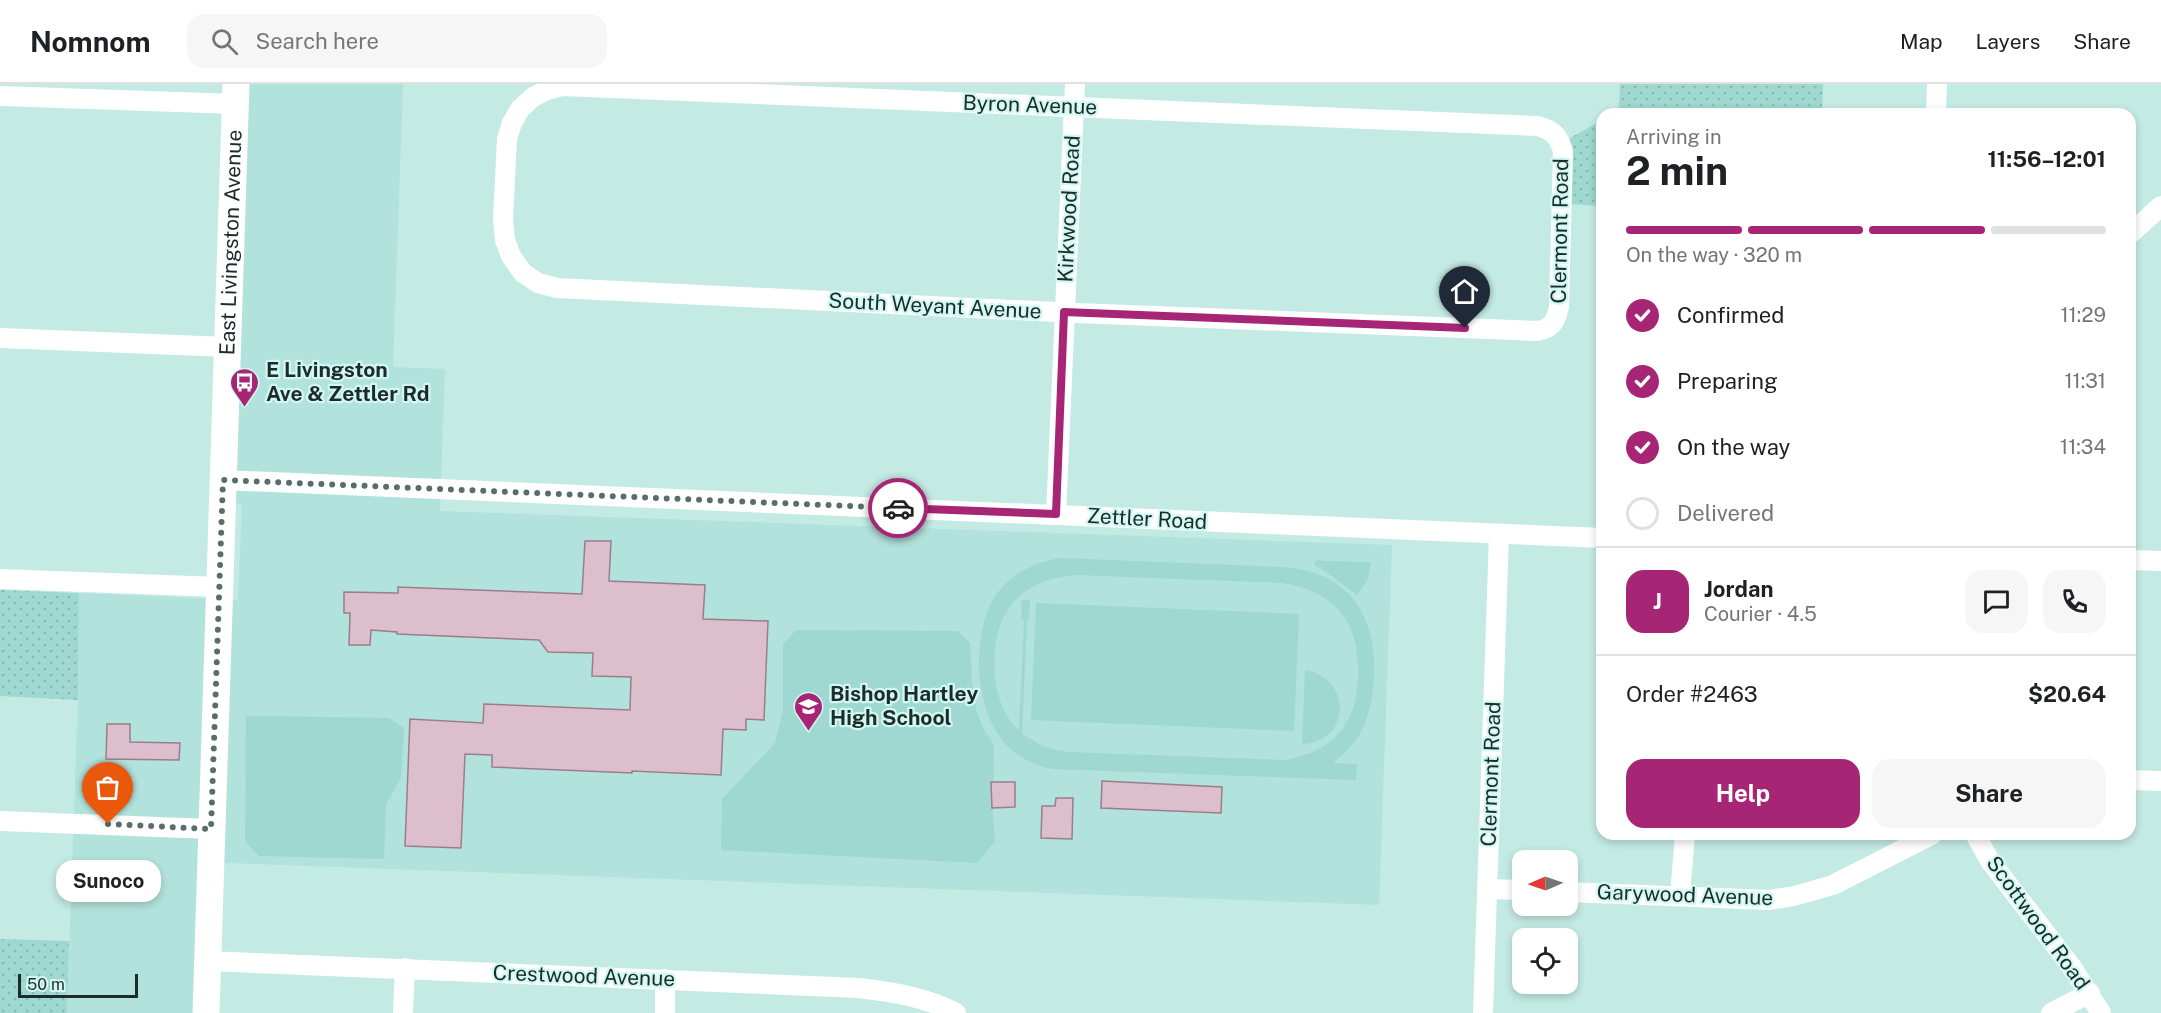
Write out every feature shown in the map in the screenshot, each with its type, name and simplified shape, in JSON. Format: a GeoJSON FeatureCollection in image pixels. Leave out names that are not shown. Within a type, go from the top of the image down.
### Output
{"type":"FeatureCollection","features":[{"type":"Feature","properties":{"kind":"main road","name":"East Livingston Avenue"},"geometry":{"type":"LineString","coordinates":[[206,1013],[236,94]]}},
{"type":"Feature","properties":{"kind":"street","name":"Kirkwood Road"},"geometry":{"type":"LineString","coordinates":[[1056,514],[1075,84]]}},
{"type":"Feature","properties":{"kind":"street"},"geometry":{"type":"LineString","coordinates":[[1936,108],[1937,84]]}},
{"type":"Feature","properties":{"kind":"street","name":"Byron Avenue"},"geometry":{"type":"LineString","coordinates":[[505,187],[507,139],[512,123],[520,109],[533,97],[562,86],[1537,126],[1550,129],[1555,133]]}},
{"type":"Feature","properties":{"kind":"street"},"geometry":{"type":"LineString","coordinates":[[0,96],[236,94]]}},
{"type":"Feature","properties":{"kind":"street","name":"Clermont Road"},"geometry":{"type":"LineString","coordinates":[[1549,328],[1557,319],[1559,307],[1562,241],[1563,151],[1555,133]]}},
{"type":"Feature","properties":{"kind":"street","name":"South Weyant Avenue"},"geometry":{"type":"LineString","coordinates":[[505,187],[504,230],[511,256],[523,273],[538,283],[557,288],[1064,312],[1537,331],[1549,328]]}},
{"type":"Feature","properties":{"kind":"street"},"geometry":{"type":"LineString","coordinates":[[2136,229],[2161,206]]}},
{"type":"Feature","properties":{"kind":"street"},"geometry":{"type":"LineString","coordinates":[[0,338],[228,347]]}},
{"type":"Feature","properties":{"kind":"street","name":"Zettler Road"},"geometry":{"type":"LineString","coordinates":[[223,480],[1596,538]]}},
{"type":"Feature","properties":{"kind":"street","name":"Clermont Road"},"geometry":{"type":"LineString","coordinates":[[1483,1013],[1499,534]]}},
{"type":"Feature","properties":{"kind":"street"},"geometry":{"type":"LineString","coordinates":[[2136,560],[2161,561]]}},
{"type":"Feature","properties":{"kind":"street"},"geometry":{"type":"LineString","coordinates":[[0,579],[220,587]]}},
{"type":"Feature","properties":{"kind":"street"},"geometry":{"type":"LineString","coordinates":[[2136,780],[2161,781]]}},
{"type":"Feature","properties":{"kind":"street"},"geometry":{"type":"LineString","coordinates":[[0,820],[211,829]]}},
{"type":"Feature","properties":{"kind":"street"},"geometry":{"type":"LineString","coordinates":[[1680,896],[1685,840]]}},
{"type":"Feature","properties":{"kind":"street","name":"Garywood Avenue"},"geometry":{"type":"LineString","coordinates":[[1578,892],[1769,900],[1794,896],[1833,885],[1921,840]]}},
{"type":"Feature","properties":{"kind":"street","name":"Scottwood Road"},"geometry":{"type":"LineString","coordinates":[[1978,840],[1990,861],[2090,993],[2100,1013]]}},
{"type":"Feature","properties":{"kind":"street"},"geometry":{"type":"LineString","coordinates":[[1487,888],[1512,889]]}},
{"type":"Feature","properties":{"kind":"street","name":"Crestwood Avenue"},"geometry":{"type":"LineString","coordinates":[[207,961],[859,988],[898,993],[944,1010]]}},
{"type":"Feature","properties":{"kind":"street"},"geometry":{"type":"LineString","coordinates":[[404,1013],[405,968]]}},
{"type":"Feature","properties":{"kind":"street"},"geometry":{"type":"LineString","coordinates":[[665,979],[665,1013]]}},
{"type":"Feature","properties":{"kind":"street"},"geometry":{"type":"LineString","coordinates":[[2051,1013],[2090,993]]}},
{"type":"Feature","properties":{"kind":"shaded area","name":"Bishop Hartley High School"},"geometry":{"type":"Polygon","coordinates":[[[234,84],[403,84],[393,367],[445,369],[440,511],[1392,545],[1379,905],[229,863],[211,865],[204,1013],[67,1013],[78,700],[79,593],[238,600],[242,504],[221,501],[234,84]]]}},
{"type":"Feature","properties":{"kind":"shaded area"},"geometry":{"type":"Polygon","coordinates":[[[1620,84],[1823,84],[1822,108],[1619,108],[1620,84]]]}},
{"type":"Feature","properties":{"kind":"shaded area"},"geometry":{"type":"Polygon","coordinates":[[[1596,123],[1596,206],[1568,204],[1570,138],[1596,123]]]}},
{"type":"Feature","properties":{"kind":"shaded area"},"geometry":{"type":"Polygon","coordinates":[[[1061,558],[1283,567],[1311,572],[1343,588],[1360,609],[1367,624],[1374,659],[1372,695],[1363,728],[1350,747],[1333,763],[1357,764],[1356,780],[1053,769],[1034,764],[1019,755],[1006,744],[988,715],[980,680],[981,636],[987,611],[1001,588],[1024,570],[1061,558]],[[1077,575],[1059,577],[1041,583],[1017,598],[1003,618],[997,634],[994,670],[1002,704],[1009,719],[1019,730],[1024,620],[1021,620],[1022,600],[1030,600],[1022,733],[1033,740],[1051,748],[1070,752],[1285,760],[1314,751],[1333,740],[1347,722],[1353,709],[1358,679],[1355,642],[1342,614],[1331,603],[1318,594],[1301,587],[1282,583],[1077,575]]]}},
{"type":"Feature","properties":{"kind":"shaded area"},"geometry":{"type":"Polygon","coordinates":[[[1317,559],[1371,562],[1368,579],[1357,595],[1314,565],[1317,559]]]}},
{"type":"Feature","properties":{"kind":"shaded area"},"geometry":{"type":"Polygon","coordinates":[[[0,590],[79,593],[78,700],[0,696],[0,590]]]}},
{"type":"Feature","properties":{"kind":"shaded area"},"geometry":{"type":"Polygon","coordinates":[[[1036,603],[1299,614],[1294,731],[1031,720],[1036,603]]]}},
{"type":"Feature","properties":{"kind":"shaded area"},"geometry":{"type":"Polygon","coordinates":[[[796,630],[958,631],[970,643],[976,709],[983,728],[994,745],[995,841],[977,863],[721,850],[722,799],[775,743],[783,711],[783,644],[796,630]]]}},
{"type":"Feature","properties":{"kind":"shaded area"},"geometry":{"type":"Polygon","coordinates":[[[1305,670],[1321,676],[1332,685],[1338,697],[1340,710],[1337,722],[1330,733],[1318,741],[1302,744],[1305,670]]]}},
{"type":"Feature","properties":{"kind":"shaded area"},"geometry":{"type":"Polygon","coordinates":[[[246,716],[389,718],[404,728],[401,778],[386,804],[384,859],[259,856],[245,841],[246,716]]]}},
{"type":"Feature","properties":{"kind":"shaded area"},"geometry":{"type":"Polygon","coordinates":[[[0,939],[69,941],[67,1013],[0,1013],[0,939]]]}},
{"type":"Feature","properties":{"kind":"building"},"geometry":{"type":"Polygon","coordinates":[[[585,541],[611,541],[609,581],[705,585],[703,619],[768,621],[764,720],[746,719],[746,730],[723,729],[721,775],[492,767],[492,755],[465,754],[461,848],[405,846],[410,719],[483,723],[484,704],[630,710],[631,677],[592,676],[593,653],[548,652],[539,640],[397,634],[397,632],[371,630],[370,645],[349,645],[350,613],[344,613],[344,592],[398,593],[398,587],[582,594],[585,541]]]}},
{"type":"Feature","properties":{"kind":"building"},"geometry":{"type":"Polygon","coordinates":[[[107,724],[130,724],[130,742],[180,743],[179,760],[106,759],[107,724]]]}},
{"type":"Feature","properties":{"kind":"building"},"geometry":{"type":"Polygon","coordinates":[[[1102,781],[1222,787],[1221,813],[1101,808],[1102,781]]]}},
{"type":"Feature","properties":{"kind":"building"},"geometry":{"type":"Polygon","coordinates":[[[991,782],[1015,782],[1015,807],[992,808],[991,782]]]}},
{"type":"Feature","properties":{"kind":"building"},"geometry":{"type":"Polygon","coordinates":[[[1056,798],[1073,798],[1072,839],[1041,838],[1042,806],[1055,806],[1056,798]]]}},
{"type":"Feature","properties":{"kind":"way so far"},"geometry":{"type":"LineString","coordinates":[[108,824],[211,829],[223,480],[898,508]]}},
{"type":"Feature","properties":{"kind":"place","name":"E Livingston Ave & Zettler Rd"},"geometry":{"type":"Point","coordinates":[245,408]}},
{"type":"Feature","properties":{"kind":"place","name":"Bishop Hartley High School"},"geometry":{"type":"Point","coordinates":[809,732]}},
{"type":"Feature","properties":{"kind":"place","name":"Sunoco"},"geometry":{"type":"Point","coordinates":[108,824]}},
{"type":"Feature","properties":{"kind":"route"},"geometry":{"type":"LineString","coordinates":[[898,508],[1056,514],[1064,312],[1465,328]]}}]}
